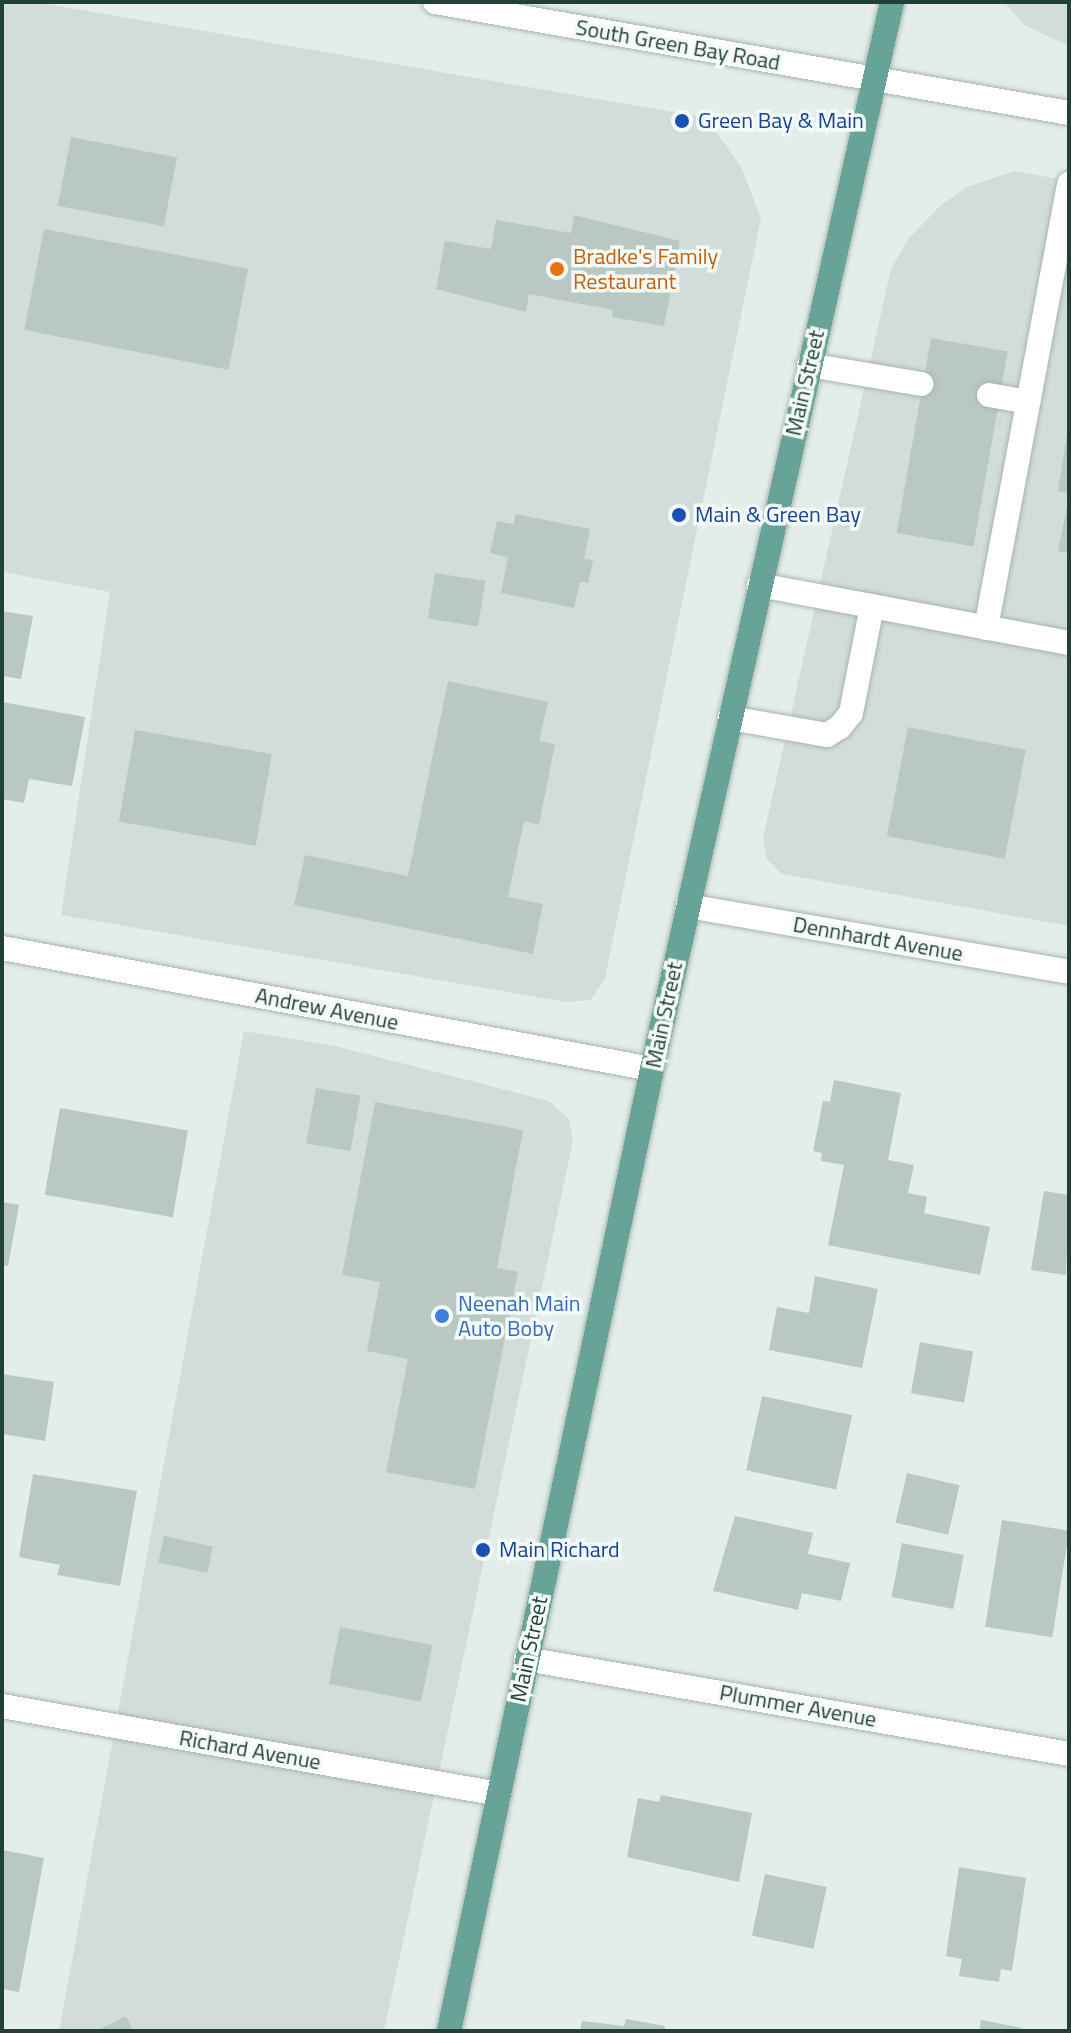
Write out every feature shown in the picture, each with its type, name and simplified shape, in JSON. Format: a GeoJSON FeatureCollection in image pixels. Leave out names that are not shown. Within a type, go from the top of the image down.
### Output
{"type":"FeatureCollection","features":[{"type":"Feature","properties":{"kind":"main road","name":"Main Street"},"geometry":{"type":"LineString","coordinates":[[449,2031],[652,1069],[892,2]]}},
{"type":"Feature","properties":{"kind":"street","name":"South Green Bay Road"},"geometry":{"type":"LineString","coordinates":[[435,2],[1069,113]]}},
{"type":"Feature","properties":{"kind":"street"},"geometry":{"type":"LineString","coordinates":[[986,628],[1028,402],[1064,242],[1069,184]]}},
{"type":"Feature","properties":{"kind":"street"},"geometry":{"type":"LineString","coordinates":[[809,365],[921,384]]}},
{"type":"Feature","properties":{"kind":"street"},"geometry":{"type":"LineString","coordinates":[[989,395],[1028,402]]}},
{"type":"Feature","properties":{"kind":"street"},"geometry":{"type":"LineString","coordinates":[[759,585],[1069,643]]}},
{"type":"Feature","properties":{"kind":"street"},"geometry":{"type":"LineString","coordinates":[[730,718],[827,735],[840,727],[851,713],[872,606]]}},
{"type":"Feature","properties":{"kind":"street","name":"Dennhardt Avenue"},"geometry":{"type":"LineString","coordinates":[[688,906],[1069,972]]}},
{"type":"Feature","properties":{"kind":"street","name":"Andrew Avenue"},"geometry":{"type":"LineString","coordinates":[[2,948],[652,1069]]}},
{"type":"Feature","properties":{"kind":"street","name":"Plummer Avenue"},"geometry":{"type":"LineString","coordinates":[[526,1659],[1069,1754]]}},
{"type":"Feature","properties":{"kind":"street","name":"Richard Avenue"},"geometry":{"type":"LineString","coordinates":[[2,1706],[499,1794]]}},
{"type":"Feature","properties":{"kind":"shaded area"},"geometry":{"type":"Polygon","coordinates":[[[2,2],[35,2],[696,116],[712,126],[741,167],[761,218],[605,978],[591,1000],[566,1002],[61,915],[110,592],[2,572],[2,2]]]}},
{"type":"Feature","properties":{"kind":"shaded area"},"geometry":{"type":"Polygon","coordinates":[[[1004,2],[1069,2],[1069,46],[1024,25],[1004,2]]]}},
{"type":"Feature","properties":{"kind":"shaded area"},"geometry":{"type":"Polygon","coordinates":[[[1014,171],[1069,181],[1069,926],[782,874],[767,859],[763,838],[891,269],[909,238],[941,205],[967,187],[1014,171]]]}},
{"type":"Feature","properties":{"kind":"shaded area"},"geometry":{"type":"Polygon","coordinates":[[[244,1031],[335,1046],[549,1101],[569,1119],[573,1141],[384,2031],[59,2031],[244,1031]]]}},
{"type":"Feature","properties":{"kind":"building"},"geometry":{"type":"Polygon","coordinates":[[[71,137],[177,158],[164,226],[58,206],[71,137]]]}},
{"type":"Feature","properties":{"kind":"building","name":"Bradke's Family Restaurant"},"geometry":{"type":"Polygon","coordinates":[[[574,215],[680,241],[664,326],[612,317],[613,310],[529,294],[526,312],[436,289],[445,241],[491,249],[496,220],[571,233],[574,215]]]}},
{"type":"Feature","properties":{"kind":"building"},"geometry":{"type":"Polygon","coordinates":[[[44,229],[248,269],[229,370],[24,330],[44,229]]]}},
{"type":"Feature","properties":{"kind":"building"},"geometry":{"type":"Polygon","coordinates":[[[931,338],[1008,352],[973,547],[897,533],[931,338]]]}},
{"type":"Feature","properties":{"kind":"building"},"geometry":{"type":"Polygon","coordinates":[[[1069,435],[1069,493],[1058,491],[1069,435]]]}},
{"type":"Feature","properties":{"kind":"building"},"geometry":{"type":"Polygon","coordinates":[[[1069,502],[1069,553],[1058,551],[1069,502]]]}},
{"type":"Feature","properties":{"kind":"building"},"geometry":{"type":"Polygon","coordinates":[[[516,514],[590,529],[584,559],[593,560],[588,583],[580,582],[574,608],[501,593],[508,557],[490,553],[497,521],[513,524],[516,514]]]}},
{"type":"Feature","properties":{"kind":"building"},"geometry":{"type":"Polygon","coordinates":[[[435,573],[485,581],[478,626],[428,618],[435,573]]]}},
{"type":"Feature","properties":{"kind":"building"},"geometry":{"type":"Polygon","coordinates":[[[2,611],[33,616],[21,679],[2,676],[2,611]]]}},
{"type":"Feature","properties":{"kind":"building"},"geometry":{"type":"Polygon","coordinates":[[[448,681],[548,702],[539,741],[555,744],[539,825],[524,821],[508,897],[543,904],[533,954],[294,905],[305,855],[408,876],[448,681]]]}},
{"type":"Feature","properties":{"kind":"building"},"geometry":{"type":"Polygon","coordinates":[[[2,702],[85,717],[72,786],[29,779],[24,803],[2,799],[2,702]]]}},
{"type":"Feature","properties":{"kind":"building"},"geometry":{"type":"Polygon","coordinates":[[[908,727],[1026,750],[1005,859],[887,836],[908,727]]]}},
{"type":"Feature","properties":{"kind":"building"},"geometry":{"type":"Polygon","coordinates":[[[135,730],[272,754],[256,846],[119,822],[135,730]]]}},
{"type":"Feature","properties":{"kind":"building"},"geometry":{"type":"Polygon","coordinates":[[[834,1080],[901,1093],[888,1160],[914,1165],[908,1193],[927,1197],[924,1213],[990,1227],[980,1275],[828,1245],[844,1165],[821,1161],[822,1153],[813,1151],[823,1101],[830,1102],[834,1080]]]}},
{"type":"Feature","properties":{"kind":"building"},"geometry":{"type":"Polygon","coordinates":[[[316,1088],[360,1096],[351,1151],[306,1143],[316,1088]]]}},
{"type":"Feature","properties":{"kind":"building","name":"Neenah Main Auto Boby"},"geometry":{"type":"Polygon","coordinates":[[[375,1102],[523,1130],[497,1268],[518,1272],[475,1489],[386,1472],[408,1359],[367,1351],[380,1282],[342,1275],[375,1102]]]}},
{"type":"Feature","properties":{"kind":"building"},"geometry":{"type":"Polygon","coordinates":[[[60,1108],[188,1131],[173,1217],[45,1195],[60,1108]]]}},
{"type":"Feature","properties":{"kind":"building"},"geometry":{"type":"Polygon","coordinates":[[[1044,1191],[1069,1195],[1066,1275],[1031,1270],[1044,1191]]]}},
{"type":"Feature","properties":{"kind":"building"},"geometry":{"type":"Polygon","coordinates":[[[2,1202],[19,1205],[8,1266],[2,1265],[2,1202]]]}},
{"type":"Feature","properties":{"kind":"building"},"geometry":{"type":"Polygon","coordinates":[[[815,1276],[878,1289],[862,1368],[769,1350],[777,1307],[809,1313],[815,1276]]]}},
{"type":"Feature","properties":{"kind":"building"},"geometry":{"type":"Polygon","coordinates":[[[920,1342],[973,1351],[964,1403],[911,1393],[920,1342]]]}},
{"type":"Feature","properties":{"kind":"building"},"geometry":{"type":"Polygon","coordinates":[[[2,1374],[54,1382],[45,1441],[2,1434],[2,1374]]]}},
{"type":"Feature","properties":{"kind":"building"},"geometry":{"type":"Polygon","coordinates":[[[762,1396],[852,1415],[836,1489],[746,1470],[762,1396]]]}},
{"type":"Feature","properties":{"kind":"building"},"geometry":{"type":"Polygon","coordinates":[[[907,1473],[960,1485],[948,1535],[896,1523],[907,1473]]]}},
{"type":"Feature","properties":{"kind":"building"},"geometry":{"type":"Polygon","coordinates":[[[33,1474],[137,1491],[120,1586],[57,1575],[60,1565],[19,1557],[33,1474]]]}},
{"type":"Feature","properties":{"kind":"building"},"geometry":{"type":"Polygon","coordinates":[[[735,1516],[813,1533],[808,1554],[850,1563],[841,1601],[802,1593],[798,1610],[713,1591],[735,1516]]]}},
{"type":"Feature","properties":{"kind":"building"},"geometry":{"type":"Polygon","coordinates":[[[1002,1520],[1069,1531],[1052,1637],[985,1627],[1002,1520]]]}},
{"type":"Feature","properties":{"kind":"building"},"geometry":{"type":"Polygon","coordinates":[[[164,1536],[213,1546],[207,1573],[158,1562],[164,1536]]]}},
{"type":"Feature","properties":{"kind":"building"},"geometry":{"type":"Polygon","coordinates":[[[902,1543],[964,1555],[953,1609],[892,1597],[902,1543]]]}},
{"type":"Feature","properties":{"kind":"building"},"geometry":{"type":"Polygon","coordinates":[[[340,1627],[432,1645],[421,1702],[329,1684],[340,1627]]]}},
{"type":"Feature","properties":{"kind":"building"},"geometry":{"type":"Polygon","coordinates":[[[661,1795],[752,1813],[739,1882],[627,1857],[638,1798],[659,1802],[661,1795]]]}},
{"type":"Feature","properties":{"kind":"building"},"geometry":{"type":"Polygon","coordinates":[[[2,1850],[44,1858],[19,1992],[2,1989],[2,1850]]]}},
{"type":"Feature","properties":{"kind":"building"},"geometry":{"type":"Polygon","coordinates":[[[959,1867],[1026,1878],[1012,1971],[1001,1969],[999,1982],[959,1976],[962,1959],[946,1956],[959,1867]]]}},
{"type":"Feature","properties":{"kind":"building"},"geometry":{"type":"Polygon","coordinates":[[[765,1874],[827,1887],[814,1949],[752,1936],[765,1874]]]}},
{"type":"Feature","properties":{"kind":"building"},"geometry":{"type":"Polygon","coordinates":[[[126,2016],[133,2031],[96,2031],[126,2016]]]}},
{"type":"Feature","properties":{"kind":"building"},"geometry":{"type":"Polygon","coordinates":[[[626,2019],[665,2026],[664,2031],[580,2031],[582,2021],[624,2026],[626,2019]]]}},
{"type":"Feature","properties":{"kind":"building"},"geometry":{"type":"Polygon","coordinates":[[[981,2020],[1022,2028],[1021,2031],[979,2031],[981,2020]]]}},
{"type":"Feature","properties":{"kind":"place","name":"Green Bay & Main"},"geometry":{"type":"Point","coordinates":[682,121]}},
{"type":"Feature","properties":{"kind":"place","name":"Bradke's Family Restaurant"},"geometry":{"type":"Point","coordinates":[557,269]}},
{"type":"Feature","properties":{"kind":"place","name":"Main & Green Bay"},"geometry":{"type":"Point","coordinates":[679,515]}},
{"type":"Feature","properties":{"kind":"place","name":"Neenah Main Auto Boby"},"geometry":{"type":"Point","coordinates":[442,1316]}},
{"type":"Feature","properties":{"kind":"place","name":"Main Richard"},"geometry":{"type":"Point","coordinates":[483,1550]}}]}
